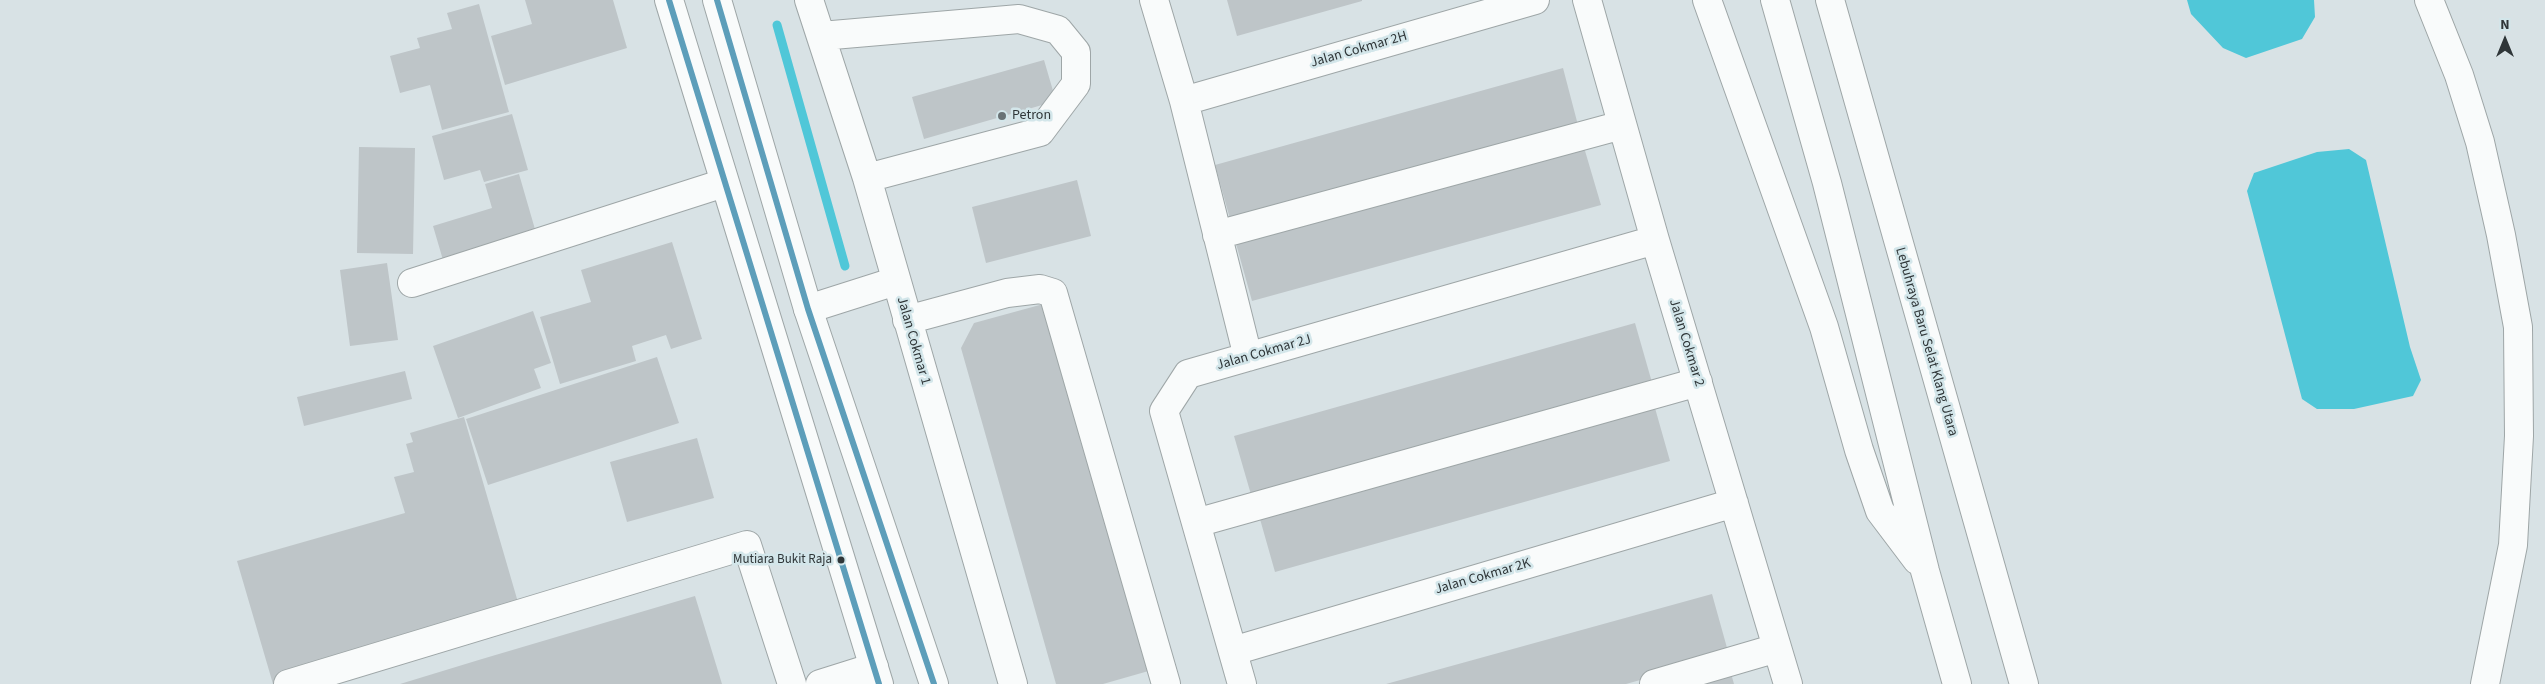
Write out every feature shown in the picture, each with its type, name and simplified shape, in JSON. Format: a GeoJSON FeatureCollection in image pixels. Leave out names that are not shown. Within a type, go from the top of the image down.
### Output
{"type":"FeatureCollection","features":[{"type":"Feature","properties":{"kind":"main road"},"geometry":{"type":"LineString","coordinates":[[669,0],[876,676],[820,684]]}},
{"type":"Feature","properties":{"kind":"main road"},"geometry":{"type":"LineString","coordinates":[[717,0],[808,309],[934,684]]}},
{"type":"Feature","properties":{"kind":"main road","name":"Jalan Cokmar 1"},"geometry":{"type":"LineString","coordinates":[[810,0],[867,178],[1013,684]]}},
{"type":"Feature","properties":{"kind":"main road"},"geometry":{"type":"LineString","coordinates":[[1154,0],[1184,101],[1248,357]]}},
{"type":"Feature","properties":{"kind":"main road","name":"Jalan Cokmar 2H"},"geometry":{"type":"LineString","coordinates":[[1184,101],[1534,0]]}},
{"type":"Feature","properties":{"kind":"main road","name":"Jalan Cokmar 2"},"geometry":{"type":"LineString","coordinates":[[1587,0],[1655,240],[1788,684]]}},
{"type":"Feature","properties":{"kind":"main road"},"geometry":{"type":"LineString","coordinates":[[1707,0],[1824,327],[1880,511],[1925,571]]}},
{"type":"Feature","properties":{"kind":"main road"},"geometry":{"type":"LineString","coordinates":[[1775,0],[1830,192],[1925,571],[1957,684]]}},
{"type":"Feature","properties":{"kind":"main road","name":"Lebuhraya Baru Selat Klang Utara"},"geometry":{"type":"LineString","coordinates":[[1830,0],[2024,684]]}},
{"type":"Feature","properties":{"kind":"main road"},"geometry":{"type":"LineString","coordinates":[[2429,0],[2459,75],[2480,142],[2501,235],[2518,327],[2519,436],[2513,545],[2486,684]]}},
{"type":"Feature","properties":{"kind":"main road"},"geometry":{"type":"LineString","coordinates":[[821,36],[1019,19],[1058,30],[1076,52],[1076,84],[1040,132],[867,178]]}},
{"type":"Feature","properties":{"kind":"main road"},"geometry":{"type":"LineString","coordinates":[[1217,235],[1622,125]]}},
{"type":"Feature","properties":{"kind":"main road"},"geometry":{"type":"LineString","coordinates":[[412,283],[724,183]]}},
{"type":"Feature","properties":{"kind":"main road","name":"Jalan Cokmar 2J"},"geometry":{"type":"LineString","coordinates":[[1242,684],[1164,411],[1188,374],[1655,240]]}},
{"type":"Feature","properties":{"kind":"main road"},"geometry":{"type":"LineString","coordinates":[[808,309],[896,281]]}},
{"type":"Feature","properties":{"kind":"main road"},"geometry":{"type":"LineString","coordinates":[[907,320],[1021,290],[1040,289],[1053,293],[1162,683]]}},
{"type":"Feature","properties":{"kind":"main road"},"geometry":{"type":"LineString","coordinates":[[1196,523],[1698,382]]}},
{"type":"Feature","properties":{"kind":"main road","name":"Jalan Cokmar 2K"},"geometry":{"type":"LineString","coordinates":[[1233,650],[1734,503]]}},
{"type":"Feature","properties":{"kind":"main road"},"geometry":{"type":"LineString","coordinates":[[288,684],[326,679],[747,546],[792,684]]}},
{"type":"Feature","properties":{"kind":"main road"},"geometry":{"type":"LineString","coordinates":[[1654,684],[1777,648]]}},
{"type":"Feature","properties":{"kind":"water"},"geometry":{"type":"Polygon","coordinates":[[[2187,0],[2314,0],[2315,17],[2302,39],[2246,58],[2223,48],[2191,14],[2187,0]]]}},
{"type":"Feature","properties":{"kind":"water"},"geometry":{"type":"Polygon","coordinates":[[[2349,149],[2366,160],[2410,347],[2421,380],[2413,396],[2354,409],[2317,409],[2302,399],[2247,191],[2254,173],[2317,152],[2349,149]]]}},
{"type":"Feature","properties":{"kind":"building"},"geometry":{"type":"Polygon","coordinates":[[[525,0],[613,0],[627,48],[505,85],[491,36],[532,24],[525,0]]]}},
{"type":"Feature","properties":{"kind":"building"},"geometry":{"type":"Polygon","coordinates":[[[1227,0],[1362,0],[1362,1],[1237,36],[1227,0]]]}},
{"type":"Feature","properties":{"kind":"building"},"geometry":{"type":"Polygon","coordinates":[[[479,4],[509,112],[442,130],[430,85],[400,93],[390,56],[420,48],[417,38],[452,29],[447,13],[479,4]]]}},
{"type":"Feature","properties":{"kind":"building"},"geometry":{"type":"Polygon","coordinates":[[[1044,60],[1056,101],[924,139],[912,97],[1044,60]]]}},
{"type":"Feature","properties":{"kind":"building"},"geometry":{"type":"Polygon","coordinates":[[[1563,68],[1579,129],[1232,226],[1215,165],[1563,68]]]}},
{"type":"Feature","properties":{"kind":"building"},"geometry":{"type":"Polygon","coordinates":[[[512,114],[528,170],[484,182],[480,170],[444,180],[432,136],[512,114]]]}},
{"type":"Feature","properties":{"kind":"building"},"geometry":{"type":"Polygon","coordinates":[[[1583,144],[1601,205],[1252,301],[1235,240],[1583,144]]]}},
{"type":"Feature","properties":{"kind":"building"},"geometry":{"type":"Polygon","coordinates":[[[359,147],[415,148],[413,254],[357,253],[359,147]]]}},
{"type":"Feature","properties":{"kind":"building"},"geometry":{"type":"Polygon","coordinates":[[[519,174],[541,250],[448,277],[433,226],[492,208],[485,184],[519,174]]]}},
{"type":"Feature","properties":{"kind":"building"},"geometry":{"type":"Polygon","coordinates":[[[1077,180],[1091,236],[986,263],[972,207],[1077,180]]]}},
{"type":"Feature","properties":{"kind":"building"},"geometry":{"type":"Polygon","coordinates":[[[672,242],[702,339],[671,349],[666,335],[632,346],[636,361],[560,384],[540,317],[591,302],[581,270],[672,242]]]}},
{"type":"Feature","properties":{"kind":"building"},"geometry":{"type":"Polygon","coordinates":[[[387,263],[398,340],[350,346],[340,270],[387,263]]]}},
{"type":"Feature","properties":{"kind":"building"},"geometry":{"type":"Polygon","coordinates":[[[1047,303],[1152,670],[1103,684],[1056,684],[961,348],[974,323],[1047,303]]]}},
{"type":"Feature","properties":{"kind":"building"},"geometry":{"type":"Polygon","coordinates":[[[533,311],[551,363],[534,369],[541,388],[458,418],[433,346],[533,311]]]}},
{"type":"Feature","properties":{"kind":"building"},"geometry":{"type":"Polygon","coordinates":[[[1635,323],[1653,386],[1252,498],[1234,436],[1635,323]]]}},
{"type":"Feature","properties":{"kind":"building"},"geometry":{"type":"Polygon","coordinates":[[[657,357],[679,423],[488,485],[466,419],[657,357]]]}},
{"type":"Feature","properties":{"kind":"building"},"geometry":{"type":"Polygon","coordinates":[[[405,371],[412,399],[304,426],[297,397],[405,371]]]}},
{"type":"Feature","properties":{"kind":"building"},"geometry":{"type":"Polygon","coordinates":[[[1653,401],[1670,461],[1275,572],[1258,512],[1653,401]]]}},
{"type":"Feature","properties":{"kind":"building"},"geometry":{"type":"Polygon","coordinates":[[[464,417],[522,616],[287,684],[273,684],[237,561],[405,513],[394,477],[414,472],[406,444],[413,442],[410,433],[464,417]]]}},
{"type":"Feature","properties":{"kind":"building"},"geometry":{"type":"Polygon","coordinates":[[[697,438],[714,498],[627,522],[610,462],[697,438]]]}},
{"type":"Feature","properties":{"kind":"building"},"geometry":{"type":"Polygon","coordinates":[[[1712,594],[1729,655],[1626,684],[1386,684],[1712,594]]]}},
{"type":"Feature","properties":{"kind":"building"},"geometry":{"type":"Polygon","coordinates":[[[695,596],[722,684],[400,684],[482,659],[695,596]]]}},
{"type":"Feature","properties":{"kind":"building"},"geometry":{"type":"Polygon","coordinates":[[[1730,670],[1734,684],[1683,684],[1730,670]]]}},
{"type":"Feature","properties":{"kind":"waterway"},"geometry":{"type":"LineString","coordinates":[[777,25],[845,266]]}},
{"type":"Feature","properties":{"kind":"transit line"},"geometry":{"type":"LineString","coordinates":[[669,0],[879,684]]}},
{"type":"Feature","properties":{"kind":"transit line"},"geometry":{"type":"LineString","coordinates":[[717,0],[808,309],[934,684]]}},
{"type":"Feature","properties":{"kind":"place","name":"Petron"},"geometry":{"type":"Point","coordinates":[1002,116]}},
{"type":"Feature","properties":{"kind":"place","name":"Mutiara Bukit Raja"},"geometry":{"type":"Point","coordinates":[841,560]}}]}
